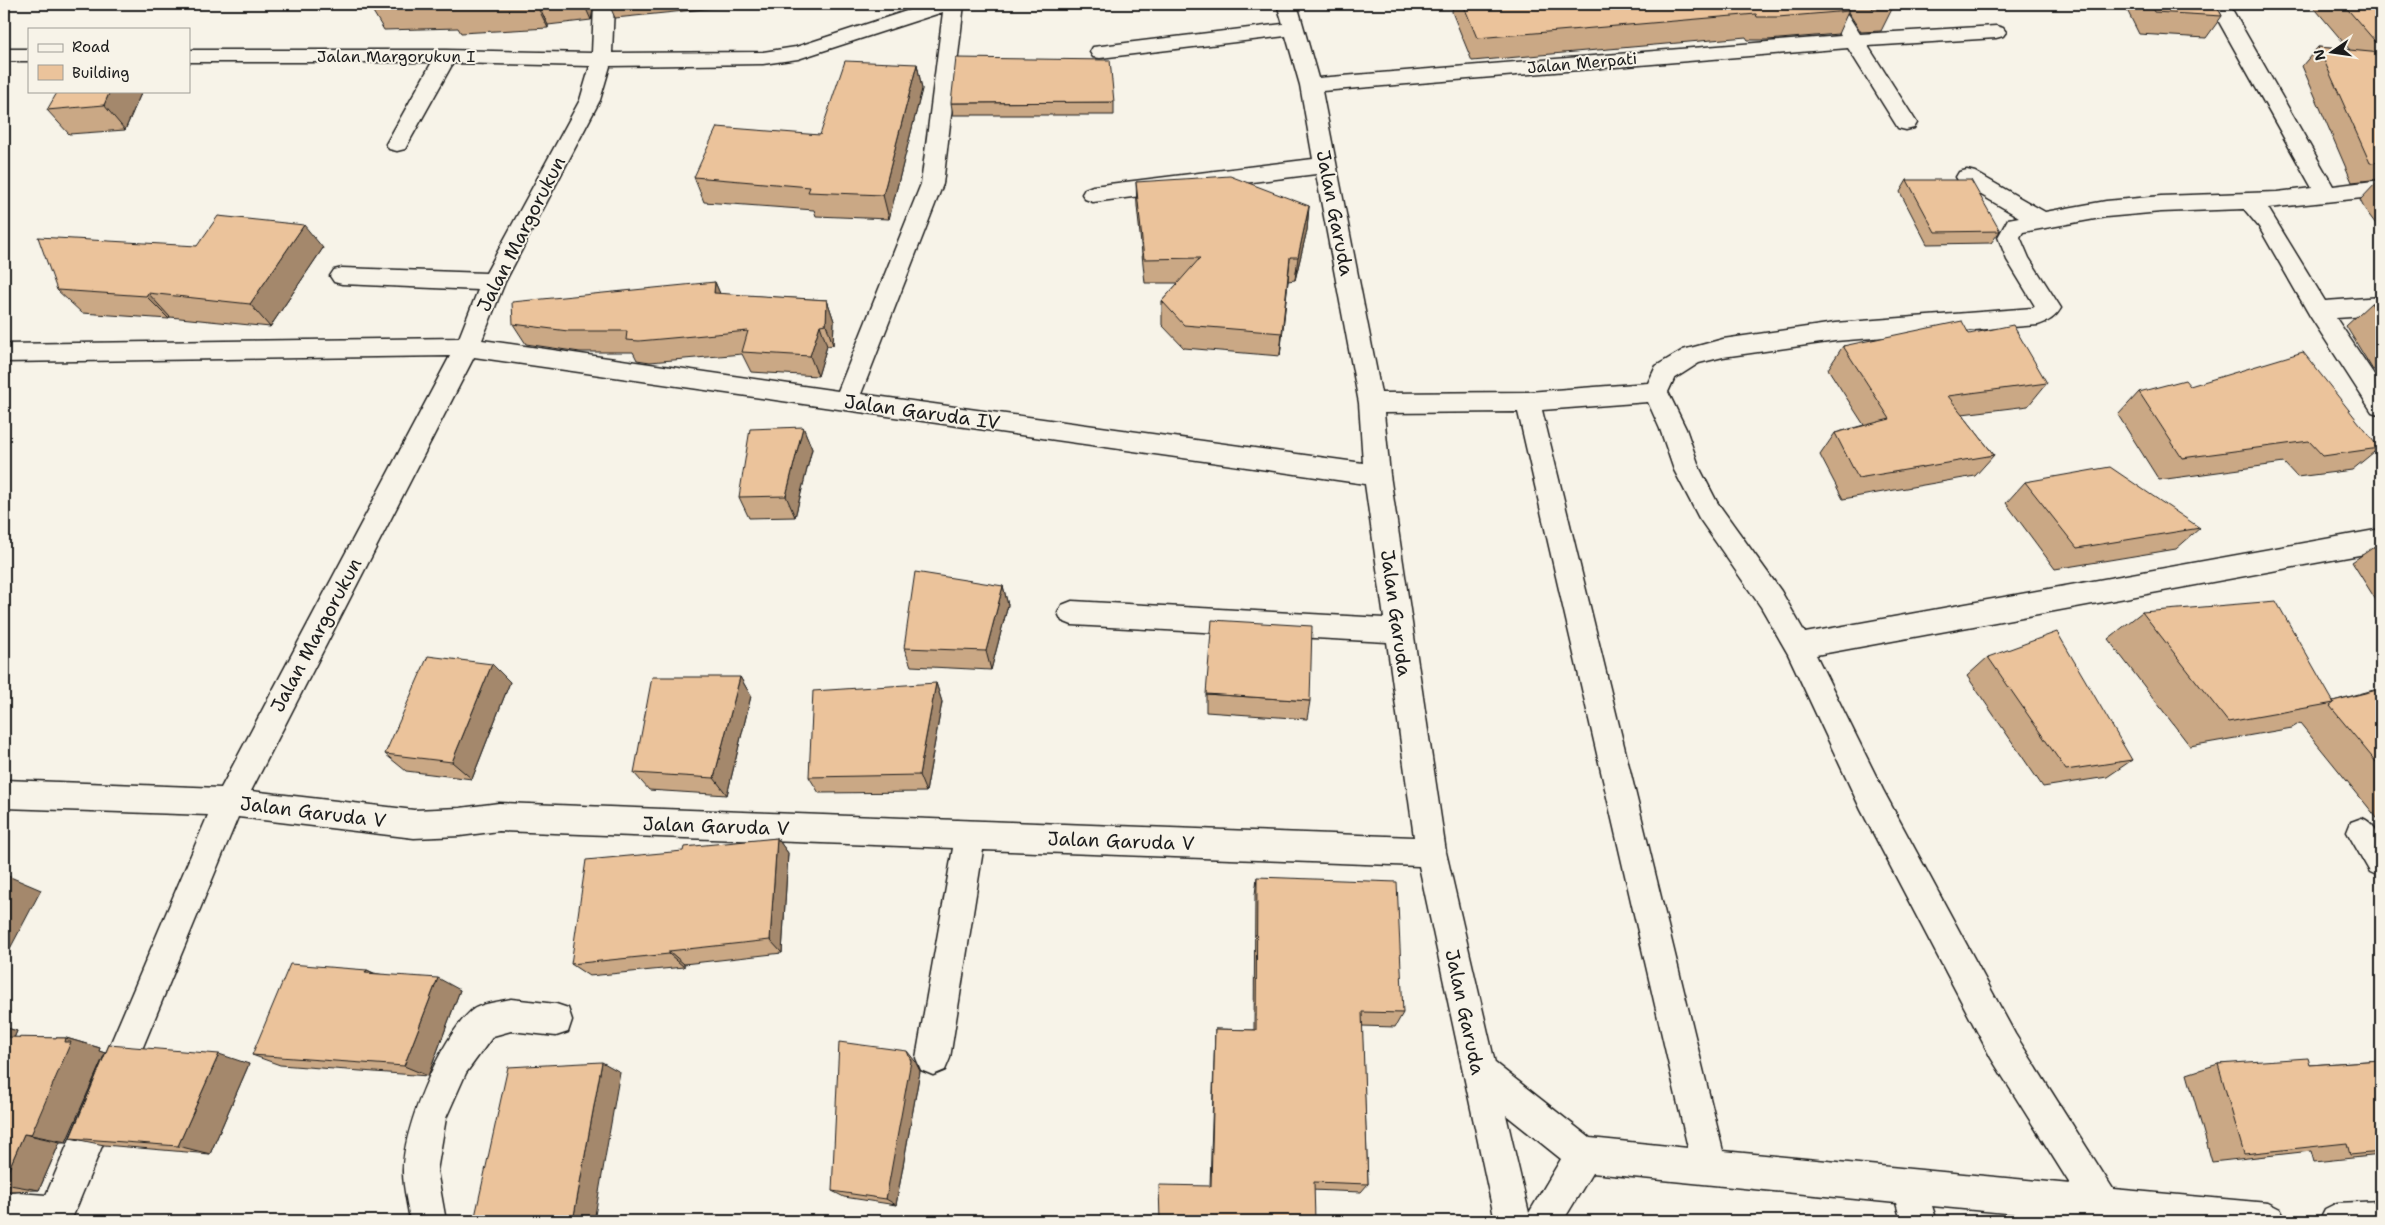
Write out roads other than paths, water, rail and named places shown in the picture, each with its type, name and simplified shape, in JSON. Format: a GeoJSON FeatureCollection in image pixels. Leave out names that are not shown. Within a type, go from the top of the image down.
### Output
{"type":"FeatureCollection","features":[{"type":"Feature","properties":{"kind":"street","name":"Jalan Margorukun"},"geometry":{"type":"LineString","coordinates":[[55,1217],[229,802],[467,347],[493,282],[590,100],[602,60],[604,4]]}},
{"type":"Feature","properties":{"kind":"street","name":"Jalan Margorukun I"},"geometry":{"type":"LineString","coordinates":[[190,56],[446,56],[602,60],[772,57],[798,53],[947,4]]}},
{"type":"Feature","properties":{"kind":"street"},"geometry":{"type":"LineString","coordinates":[[846,402],[932,184],[954,4]]}},
{"type":"Feature","properties":{"kind":"street"},"geometry":{"type":"LineString","coordinates":[[1831,4],[1906,123]]}},
{"type":"Feature","properties":{"kind":"street"},"geometry":{"type":"LineString","coordinates":[[2219,4],[2326,193]]}},
{"type":"Feature","properties":{"kind":"street"},"geometry":{"type":"LineString","coordinates":[[1100,52],[1291,16]]}},
{"type":"Feature","properties":{"kind":"street","name":"Jalan Garuda"},"geometry":{"type":"LineString","coordinates":[[1291,16],[1310,85],[1371,403],[1377,475],[1431,852],[1478,1071],[1513,1221]]}},
{"type":"Feature","properties":{"kind":"street","name":"Jalan Merpati"},"geometry":{"type":"LineString","coordinates":[[1310,85],[1854,41],[1996,32]]}},
{"type":"Feature","properties":{"kind":"street"},"geometry":{"type":"LineString","coordinates":[[4,55],[28,55]]}},
{"type":"Feature","properties":{"kind":"street"},"geometry":{"type":"LineString","coordinates":[[396,144],[446,56]]}},
{"type":"Feature","properties":{"kind":"street"},"geometry":{"type":"LineString","coordinates":[[1093,194],[1326,165]]}},
{"type":"Feature","properties":{"kind":"street"},"geometry":{"type":"LineString","coordinates":[[1967,177],[2042,220]]}},
{"type":"Feature","properties":{"kind":"street"},"geometry":{"type":"LineString","coordinates":[[1656,392],[1665,373],[1692,356],[1722,348],[1835,332],[2038,316],[2049,308],[2018,260],[2009,237],[2016,225],[2106,208],[2161,204],[2250,202],[2381,188]]}},
{"type":"Feature","properties":{"kind":"street"},"geometry":{"type":"LineString","coordinates":[[2250,202],[2267,222],[2318,310],[2381,405]]}},
{"type":"Feature","properties":{"kind":"street"},"geometry":{"type":"LineString","coordinates":[[342,276],[493,282]]}},
{"type":"Feature","properties":{"kind":"street"},"geometry":{"type":"LineString","coordinates":[[2318,310],[2381,306]]}},
{"type":"Feature","properties":{"kind":"street","name":"Jalan Garuda IV"},"geometry":{"type":"LineString","coordinates":[[4,354],[467,347],[846,402],[1377,475]]}},
{"type":"Feature","properties":{"kind":"street"},"geometry":{"type":"LineString","coordinates":[[1371,403],[1528,402],[1656,392]]}},
{"type":"Feature","properties":{"kind":"street"},"geometry":{"type":"LineString","coordinates":[[1656,392],[1674,429],[1687,470],[1708,510],[1771,599],[1798,646],[1872,800],[2003,1046],[2103,1205]]}},
{"type":"Feature","properties":{"kind":"street"},"geometry":{"type":"LineString","coordinates":[[1528,402],[1709,1166]]}},
{"type":"Feature","properties":{"kind":"street"},"geometry":{"type":"LineString","coordinates":[[1798,646],[2381,540]]}},
{"type":"Feature","properties":{"kind":"street"},"geometry":{"type":"LineString","coordinates":[[1072,613],[1399,631]]}},
{"type":"Feature","properties":{"kind":"street","name":"Jalan Garuda V"},"geometry":{"type":"LineString","coordinates":[[4,794],[229,802],[414,824],[460,822],[499,817],[1431,852]]}},
{"type":"Feature","properties":{"kind":"street"},"geometry":{"type":"LineString","coordinates":[[2362,832],[2381,862]]}},
{"type":"Feature","properties":{"kind":"street"},"geometry":{"type":"LineString","coordinates":[[932,1058],[970,835]]}},
{"type":"Feature","properties":{"kind":"street"},"geometry":{"type":"LineString","coordinates":[[428,1221],[420,1171],[428,1117],[454,1061],[483,1022],[511,1015],[556,1020]]}},
{"type":"Feature","properties":{"kind":"street"},"geometry":{"type":"LineString","coordinates":[[1478,1071],[1583,1155],[2268,1221]]}},
{"type":"Feature","properties":{"kind":"street"},"geometry":{"type":"LineString","coordinates":[[1543,1221],[1583,1155]]}},
{"type":"Feature","properties":{"kind":"street"},"geometry":{"type":"LineString","coordinates":[[1909,1187],[1919,1221]]}},
{"type":"Feature","properties":{"kind":"street"},"geometry":{"type":"LineString","coordinates":[[4,1209],[55,1217]]}},
{"type":"Feature","properties":{"kind":"street"},"geometry":{"type":"LineString","coordinates":[[2337,1221],[2381,1219]]}}]}
